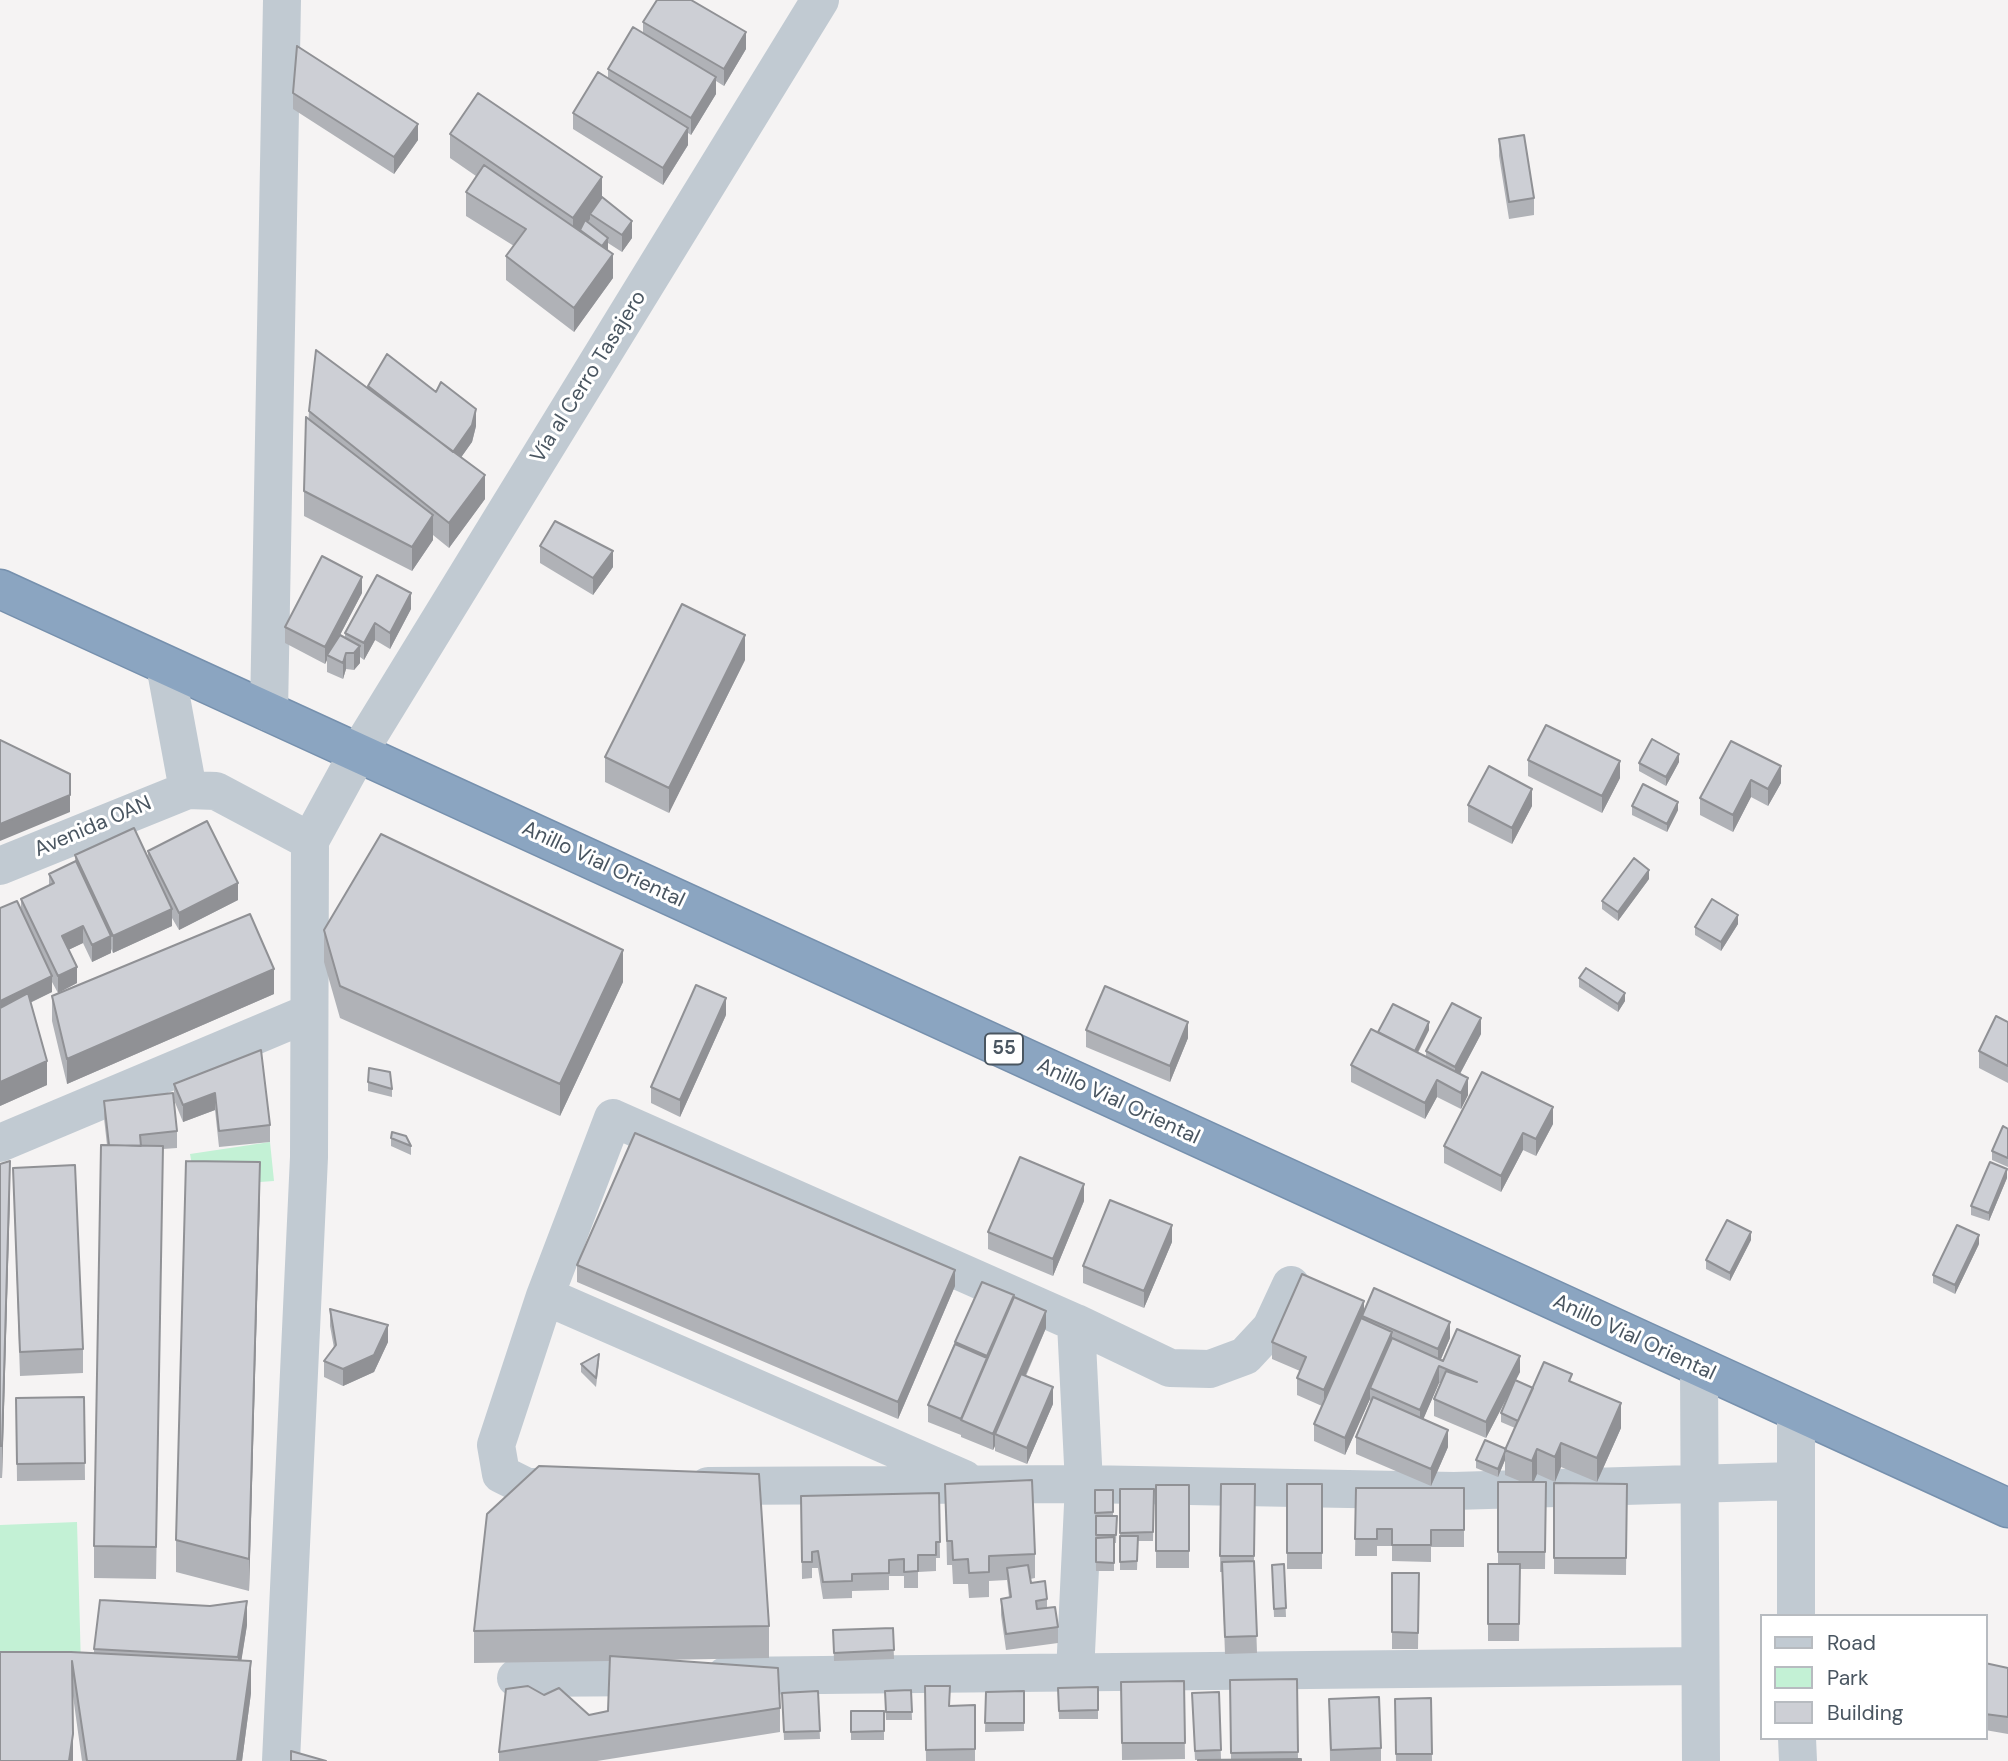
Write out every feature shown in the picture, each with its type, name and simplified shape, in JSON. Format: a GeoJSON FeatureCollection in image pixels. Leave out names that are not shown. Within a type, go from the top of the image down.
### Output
{"type":"FeatureCollection","features":[{"type":"Feature","properties":{"kind":"highway","name":"Anillo Vial Oriental"},"geometry":{"type":"LineString","coordinates":[[6,598],[269,712],[2008,1508]]}},
{"type":"Feature","properties":{"kind":"street"},"geometry":{"type":"LineString","coordinates":[[269,712],[282,0]]}},
{"type":"Feature","properties":{"kind":"street","name":"Vía al Cerro Tasajero"},"geometry":{"type":"LineString","coordinates":[[310,841],[358,753],[820,0]]}},
{"type":"Feature","properties":{"kind":"street"},"geometry":{"type":"LineString","coordinates":[[165,665],[188,790],[216,791],[310,841],[309,1157],[281,1761]]}},
{"type":"Feature","properties":{"kind":"street","name":"Avenida 0AN"},"geometry":{"type":"LineString","coordinates":[[0,866],[188,790]]}},
{"type":"Feature","properties":{"kind":"street"},"geometry":{"type":"LineString","coordinates":[[0,1143],[309,1013]]}},
{"type":"Feature","properties":{"kind":"street"},"geometry":{"type":"LineString","coordinates":[[609,1487],[527,1487],[501,1474],[496,1445],[545,1296],[613,1118],[1076,1323],[1170,1368],[1210,1369],[1245,1356],[1271,1328],[1291,1285]]}},
{"type":"Feature","properties":{"kind":"street"},"geometry":{"type":"LineString","coordinates":[[545,1296],[978,1485]]}},
{"type":"Feature","properties":{"kind":"street"},"geometry":{"type":"LineString","coordinates":[[1075,1673],[1084,1484],[1076,1323]]}},
{"type":"Feature","properties":{"kind":"street"},"geometry":{"type":"LineString","coordinates":[[1699,1368],[1701,1761]]}},
{"type":"Feature","properties":{"kind":"street"},"geometry":{"type":"LineString","coordinates":[[1796,1412],[1796,1614]]}},
{"type":"Feature","properties":{"kind":"street"},"geometry":{"type":"LineString","coordinates":[[677,1486],[1084,1484],[1454,1491],[1701,1486],[1794,1481]]}},
{"type":"Feature","properties":{"kind":"street"},"geometry":{"type":"LineString","coordinates":[[516,1678],[1700,1666]]}},
{"type":"Feature","properties":{"kind":"street"},"geometry":{"type":"LineString","coordinates":[[1797,1740],[1798,1761]]}},
{"type":"Feature","properties":{"kind":"green space"},"geometry":{"type":"Polygon","coordinates":[[[270,1142],[274,1181],[217,1185],[192,1165],[190,1154],[270,1142]]]}},
{"type":"Feature","properties":{"kind":"green space"},"geometry":{"type":"Polygon","coordinates":[[[77,1522],[81,1666],[0,1669],[0,1525],[77,1522]]]}},
{"type":"Feature","properties":{"kind":"building"},"geometry":{"type":"Polygon","coordinates":[[[657,0],[691,0],[746,32],[724,69],[643,22],[657,0]]]}},
{"type":"Feature","properties":{"kind":"building"},"geometry":{"type":"Polygon","coordinates":[[[633,27],[716,77],[691,118],[608,69],[633,27]]]}},
{"type":"Feature","properties":{"kind":"building"},"geometry":{"type":"Polygon","coordinates":[[[297,46],[418,124],[394,157],[293,93],[297,46]]]}},
{"type":"Feature","properties":{"kind":"building"},"geometry":{"type":"Polygon","coordinates":[[[598,72],[688,128],[663,168],[573,113],[598,72]]]}},
{"type":"Feature","properties":{"kind":"building"},"geometry":{"type":"Polygon","coordinates":[[[478,93],[602,177],[573,218],[450,134],[478,93]]]}},
{"type":"Feature","properties":{"kind":"building"},"geometry":{"type":"Polygon","coordinates":[[[1524,135],[1534,198],[1509,202],[1499,139],[1524,135]]]}},
{"type":"Feature","properties":{"kind":"building"},"geometry":{"type":"Polygon","coordinates":[[[484,165],[613,254],[574,308],[506,256],[526,229],[466,192],[484,165]]]}},
{"type":"Feature","properties":{"kind":"building"},"geometry":{"type":"Polygon","coordinates":[[[602,197],[632,221],[622,235],[590,214],[602,197]]]}},
{"type":"Feature","properties":{"kind":"building"},"geometry":{"type":"Polygon","coordinates":[[[585,220],[608,238],[602,246],[580,230],[585,220]]]}},
{"type":"Feature","properties":{"kind":"building"},"geometry":{"type":"Polygon","coordinates":[[[316,350],[485,475],[449,523],[309,411],[316,350]]]}},
{"type":"Feature","properties":{"kind":"building"},"geometry":{"type":"Polygon","coordinates":[[[387,354],[436,392],[441,382],[476,409],[472,425],[453,452],[368,386],[387,354]]]}},
{"type":"Feature","properties":{"kind":"building"},"geometry":{"type":"Polygon","coordinates":[[[306,417],[433,515],[412,547],[304,491],[306,417]]]}},
{"type":"Feature","properties":{"kind":"building"},"geometry":{"type":"Polygon","coordinates":[[[555,521],[613,551],[593,578],[540,546],[555,521]]]}},
{"type":"Feature","properties":{"kind":"building"},"geometry":{"type":"Polygon","coordinates":[[[322,556],[362,577],[325,647],[285,627],[322,556]]]}},
{"type":"Feature","properties":{"kind":"building"},"geometry":{"type":"Polygon","coordinates":[[[377,575],[411,593],[390,633],[375,623],[364,643],[345,633],[377,575]]]}},
{"type":"Feature","properties":{"kind":"building"},"geometry":{"type":"Polygon","coordinates":[[[682,604],[745,635],[669,788],[605,757],[682,604]]]}},
{"type":"Feature","properties":{"kind":"building"},"geometry":{"type":"Polygon","coordinates":[[[340,635],[360,646],[354,653],[346,653],[343,663],[327,655],[340,635]]]}},
{"type":"Feature","properties":{"kind":"building"},"geometry":{"type":"Polygon","coordinates":[[[1546,725],[1620,761],[1602,796],[1528,760],[1546,725]]]}},
{"type":"Feature","properties":{"kind":"building"},"geometry":{"type":"Polygon","coordinates":[[[1652,739],[1679,754],[1666,777],[1639,763],[1652,739]]]}},
{"type":"Feature","properties":{"kind":"building"},"geometry":{"type":"Polygon","coordinates":[[[0,740],[70,774],[70,795],[0,824],[0,740]]]}},
{"type":"Feature","properties":{"kind":"building"},"geometry":{"type":"Polygon","coordinates":[[[1731,741],[1781,766],[1768,789],[1751,780],[1733,815],[1700,798],[1731,741]]]}},
{"type":"Feature","properties":{"kind":"building"},"geometry":{"type":"Polygon","coordinates":[[[1489,766],[1532,789],[1512,828],[1468,805],[1489,766]]]}},
{"type":"Feature","properties":{"kind":"building"},"geometry":{"type":"Polygon","coordinates":[[[1643,784],[1678,802],[1667,824],[1632,806],[1643,784]]]}},
{"type":"Feature","properties":{"kind":"building"},"geometry":{"type":"Polygon","coordinates":[[[207,821],[238,883],[179,913],[148,851],[207,821]]]}},
{"type":"Feature","properties":{"kind":"building"},"geometry":{"type":"Polygon","coordinates":[[[134,828],[172,909],[113,936],[75,855],[134,828]]]}},
{"type":"Feature","properties":{"kind":"building"},"geometry":{"type":"Polygon","coordinates":[[[381,834],[623,950],[560,1084],[340,986],[324,930],[381,834]]]}},
{"type":"Feature","properties":{"kind":"building"},"geometry":{"type":"Polygon","coordinates":[[[1634,858],[1649,870],[1618,912],[1602,901],[1634,858]]]}},
{"type":"Feature","properties":{"kind":"building"},"geometry":{"type":"Polygon","coordinates":[[[76,861],[111,936],[92,945],[83,926],[62,936],[77,967],[58,976],[21,899],[54,883],[49,874],[76,861]]]}},
{"type":"Feature","properties":{"kind":"building"},"geometry":{"type":"Polygon","coordinates":[[[1712,899],[1738,915],[1721,942],[1695,927],[1712,899]]]}},
{"type":"Feature","properties":{"kind":"building"},"geometry":{"type":"Polygon","coordinates":[[[17,901],[52,976],[0,1001],[0,908],[17,901]]]}},
{"type":"Feature","properties":{"kind":"building"},"geometry":{"type":"Polygon","coordinates":[[[250,914],[274,969],[67,1059],[52,996],[250,914]]]}},
{"type":"Feature","properties":{"kind":"building"},"geometry":{"type":"Polygon","coordinates":[[[1586,968],[1625,993],[1618,1004],[1579,978],[1586,968]]]}},
{"type":"Feature","properties":{"kind":"building"},"geometry":{"type":"Polygon","coordinates":[[[696,985],[726,998],[680,1100],[651,1087],[696,985]]]}},
{"type":"Feature","properties":{"kind":"building"},"geometry":{"type":"Polygon","coordinates":[[[1105,986],[1188,1022],[1170,1066],[1086,1030],[1105,986]]]}},
{"type":"Feature","properties":{"kind":"building"},"geometry":{"type":"Polygon","coordinates":[[[28,993],[47,1061],[0,1082],[0,1008],[28,993]]]}},
{"type":"Feature","properties":{"kind":"building"},"geometry":{"type":"Polygon","coordinates":[[[1452,1003],[1481,1018],[1455,1067],[1426,1051],[1452,1003]]]}},
{"type":"Feature","properties":{"kind":"building"},"geometry":{"type":"Polygon","coordinates":[[[1393,1004],[1429,1022],[1415,1051],[1378,1032],[1393,1004]]]}},
{"type":"Feature","properties":{"kind":"building"},"geometry":{"type":"Polygon","coordinates":[[[1996,1016],[2008,1022],[2008,1066],[1979,1051],[1996,1016]]]}},
{"type":"Feature","properties":{"kind":"building"},"geometry":{"type":"Polygon","coordinates":[[[1371,1029],[1468,1078],[1461,1093],[1437,1080],[1425,1103],[1351,1065],[1371,1029]]]}},
{"type":"Feature","properties":{"kind":"building"},"geometry":{"type":"Polygon","coordinates":[[[261,1050],[270,1125],[219,1131],[215,1093],[183,1105],[174,1084],[261,1050]]]}},
{"type":"Feature","properties":{"kind":"building"},"geometry":{"type":"Polygon","coordinates":[[[369,1068],[390,1072],[392,1089],[368,1082],[369,1068]]]}},
{"type":"Feature","properties":{"kind":"building"},"geometry":{"type":"Polygon","coordinates":[[[1482,1072],[1553,1107],[1536,1139],[1523,1133],[1501,1176],[1444,1146],[1482,1072]]]}},
{"type":"Feature","properties":{"kind":"building"},"geometry":{"type":"Polygon","coordinates":[[[173,1093],[177,1131],[140,1135],[141,1146],[109,1145],[104,1101],[173,1093]]]}},
{"type":"Feature","properties":{"kind":"building"},"geometry":{"type":"Polygon","coordinates":[[[2003,1126],[2008,1129],[2008,1158],[1992,1151],[2003,1126]]]}},
{"type":"Feature","properties":{"kind":"building"},"geometry":{"type":"Polygon","coordinates":[[[392,1132],[406,1136],[411,1146],[391,1138],[392,1132]]]}},
{"type":"Feature","properties":{"kind":"building"},"geometry":{"type":"Polygon","coordinates":[[[635,1133],[955,1270],[898,1402],[577,1265],[635,1133]]]}},
{"type":"Feature","properties":{"kind":"building"},"geometry":{"type":"Polygon","coordinates":[[[101,1145],[163,1146],[156,1547],[94,1546],[101,1145]]]}},
{"type":"Feature","properties":{"kind":"building"},"geometry":{"type":"Polygon","coordinates":[[[1020,1157],[1084,1184],[1053,1259],[988,1232],[1020,1157]]]}},
{"type":"Feature","properties":{"kind":"building"},"geometry":{"type":"Polygon","coordinates":[[[10,1161],[2,1446],[0,1446],[0,1164],[10,1161]]]}},
{"type":"Feature","properties":{"kind":"building"},"geometry":{"type":"Polygon","coordinates":[[[186,1161],[260,1162],[249,1559],[176,1540],[186,1161]]]}},
{"type":"Feature","properties":{"kind":"building"},"geometry":{"type":"Polygon","coordinates":[[[1990,1162],[2007,1169],[1989,1213],[1971,1206],[1990,1162]]]}},
{"type":"Feature","properties":{"kind":"building"},"geometry":{"type":"Polygon","coordinates":[[[75,1165],[83,1349],[20,1352],[13,1168],[75,1165]]]}},
{"type":"Feature","properties":{"kind":"building"},"geometry":{"type":"Polygon","coordinates":[[[1110,1200],[1172,1225],[1144,1291],[1083,1266],[1110,1200]]]}},
{"type":"Feature","properties":{"kind":"building"},"geometry":{"type":"Polygon","coordinates":[[[1727,1220],[1751,1232],[1730,1273],[1706,1260],[1727,1220]]]}},
{"type":"Feature","properties":{"kind":"building"},"geometry":{"type":"Polygon","coordinates":[[[1957,1225],[1979,1235],[1955,1285],[1933,1275],[1957,1225]]]}},
{"type":"Feature","properties":{"kind":"building"},"geometry":{"type":"Polygon","coordinates":[[[1302,1274],[1364,1301],[1324,1390],[1297,1378],[1306,1357],[1272,1342],[1302,1274]]]}},
{"type":"Feature","properties":{"kind":"building"},"geometry":{"type":"Polygon","coordinates":[[[982,1282],[1014,1295],[987,1356],[955,1342],[982,1282]]]}},
{"type":"Feature","properties":{"kind":"building"},"geometry":{"type":"Polygon","coordinates":[[[1374,1288],[1450,1322],[1438,1349],[1362,1316],[1374,1288]]]}},
{"type":"Feature","properties":{"kind":"building"},"geometry":{"type":"Polygon","coordinates":[[[1014,1297],[1046,1311],[993,1434],[961,1420],[1014,1297]]]}},
{"type":"Feature","properties":{"kind":"building"},"geometry":{"type":"Polygon","coordinates":[[[330,1309],[388,1325],[374,1355],[343,1369],[324,1361],[336,1345],[330,1309]]]}},
{"type":"Feature","properties":{"kind":"building"},"geometry":{"type":"Polygon","coordinates":[[[1361,1318],[1392,1332],[1345,1438],[1314,1424],[1361,1318]]]}},
{"type":"Feature","properties":{"kind":"building"},"geometry":{"type":"Polygon","coordinates":[[[1457,1329],[1520,1356],[1486,1422],[1434,1399],[1446,1371],[1477,1382],[1439,1366],[1420,1410],[1370,1388],[1392,1338],[1443,1361],[1457,1329]]]}},
{"type":"Feature","properties":{"kind":"building"},"geometry":{"type":"Polygon","coordinates":[[[955,1344],[987,1358],[961,1419],[928,1405],[955,1344]]]}},
{"type":"Feature","properties":{"kind":"building"},"geometry":{"type":"Polygon","coordinates":[[[599,1354],[596,1378],[581,1364],[599,1354]]]}},
{"type":"Feature","properties":{"kind":"building"},"geometry":{"type":"Polygon","coordinates":[[[1544,1362],[1572,1374],[1569,1381],[1621,1403],[1597,1458],[1561,1443],[1555,1457],[1537,1449],[1532,1461],[1505,1450],[1544,1362]]]}},
{"type":"Feature","properties":{"kind":"building"},"geometry":{"type":"Polygon","coordinates":[[[1021,1374],[1053,1387],[1027,1448],[995,1434],[1021,1374]]]}},
{"type":"Feature","properties":{"kind":"building"},"geometry":{"type":"Polygon","coordinates":[[[1515,1380],[1533,1388],[1518,1421],[1501,1413],[1515,1380]]]}},
{"type":"Feature","properties":{"kind":"building"},"geometry":{"type":"Polygon","coordinates":[[[84,1397],[85,1463],[17,1464],[16,1398],[84,1397]]]}},
{"type":"Feature","properties":{"kind":"building"},"geometry":{"type":"Polygon","coordinates":[[[1373,1397],[1448,1430],[1431,1469],[1356,1437],[1373,1397]]]}},
{"type":"Feature","properties":{"kind":"building"},"geometry":{"type":"Polygon","coordinates":[[[1485,1440],[1506,1449],[1498,1469],[1476,1460],[1485,1440]]]}},
{"type":"Feature","properties":{"kind":"building"},"geometry":{"type":"Polygon","coordinates":[[[539,1466],[759,1474],[769,1626],[474,1631],[487,1514],[539,1466]]]}},
{"type":"Feature","properties":{"kind":"building"},"geometry":{"type":"Polygon","coordinates":[[[1032,1480],[1035,1554],[989,1556],[989,1572],[969,1573],[968,1559],[953,1560],[952,1541],[947,1541],[945,1484],[1032,1480]]]}},
{"type":"Feature","properties":{"kind":"building"},"geometry":{"type":"Polygon","coordinates":[[[1498,1482],[1546,1482],[1545,1552],[1498,1552],[1498,1482]]]}},
{"type":"Feature","properties":{"kind":"building"},"geometry":{"type":"Polygon","coordinates":[[[1554,1483],[1627,1484],[1626,1558],[1554,1558],[1554,1483]]]}},
{"type":"Feature","properties":{"kind":"building"},"geometry":{"type":"Polygon","coordinates":[[[1221,1484],[1255,1484],[1254,1556],[1220,1556],[1221,1484]]]}},
{"type":"Feature","properties":{"kind":"building"},"geometry":{"type":"Polygon","coordinates":[[[1287,1484],[1322,1484],[1322,1553],[1287,1553],[1287,1484]]]}},
{"type":"Feature","properties":{"kind":"building"},"geometry":{"type":"Polygon","coordinates":[[[1156,1485],[1189,1485],[1189,1551],[1156,1551],[1156,1485]]]}},
{"type":"Feature","properties":{"kind":"building"},"geometry":{"type":"Polygon","coordinates":[[[1356,1488],[1464,1488],[1464,1530],[1431,1530],[1431,1545],[1392,1545],[1392,1529],[1377,1529],[1377,1539],[1355,1539],[1356,1488]]]}},
{"type":"Feature","properties":{"kind":"building"},"geometry":{"type":"Polygon","coordinates":[[[1120,1489],[1154,1489],[1153,1532],[1120,1533],[1120,1489]]]}},
{"type":"Feature","properties":{"kind":"building"},"geometry":{"type":"Polygon","coordinates":[[[1095,1490],[1113,1490],[1113,1512],[1095,1513],[1095,1490]]]}},
{"type":"Feature","properties":{"kind":"building"},"geometry":{"type":"Polygon","coordinates":[[[939,1493],[940,1542],[936,1542],[936,1555],[918,1555],[918,1571],[904,1572],[904,1559],[889,1560],[889,1573],[852,1574],[852,1581],[823,1582],[818,1551],[812,1552],[812,1562],[802,1562],[801,1496],[939,1493]]]}},
{"type":"Feature","properties":{"kind":"building"},"geometry":{"type":"Polygon","coordinates":[[[1096,1516],[1117,1516],[1116,1535],[1096,1535],[1096,1516]]]}},
{"type":"Feature","properties":{"kind":"building"},"geometry":{"type":"Polygon","coordinates":[[[1120,1536],[1138,1536],[1137,1561],[1120,1562],[1120,1536]]]}},
{"type":"Feature","properties":{"kind":"building"},"geometry":{"type":"Polygon","coordinates":[[[1114,1537],[1114,1563],[1096,1562],[1096,1538],[1114,1537]]]}},
{"type":"Feature","properties":{"kind":"building"},"geometry":{"type":"Polygon","coordinates":[[[1254,1561],[1257,1636],[1225,1637],[1222,1562],[1254,1561]]]}},
{"type":"Feature","properties":{"kind":"building"},"geometry":{"type":"Polygon","coordinates":[[[1284,1564],[1286,1608],[1274,1609],[1272,1565],[1284,1564]]]}},
{"type":"Feature","properties":{"kind":"building"},"geometry":{"type":"Polygon","coordinates":[[[1488,1564],[1520,1564],[1519,1624],[1488,1624],[1488,1564]]]}},
{"type":"Feature","properties":{"kind":"building"},"geometry":{"type":"Polygon","coordinates":[[[1028,1565],[1031,1583],[1045,1581],[1047,1599],[1036,1601],[1037,1609],[1055,1607],[1058,1627],[1006,1634],[1001,1599],[1011,1597],[1007,1568],[1028,1565]]]}},
{"type":"Feature","properties":{"kind":"building"},"geometry":{"type":"Polygon","coordinates":[[[1392,1573],[1419,1573],[1418,1633],[1392,1632],[1392,1573]]]}},
{"type":"Feature","properties":{"kind":"building"},"geometry":{"type":"Polygon","coordinates":[[[100,1600],[210,1606],[247,1601],[238,1657],[94,1649],[100,1600]]]}},
{"type":"Feature","properties":{"kind":"building"},"geometry":{"type":"Polygon","coordinates":[[[893,1628],[894,1650],[834,1653],[833,1630],[893,1628]]]}},
{"type":"Feature","properties":{"kind":"building"},"geometry":{"type":"Polygon","coordinates":[[[0,1652],[71,1652],[251,1661],[237,1761],[87,1761],[72,1661],[73,1734],[69,1761],[0,1761],[0,1652]]]}},
{"type":"Feature","properties":{"kind":"building"},"geometry":{"type":"Polygon","coordinates":[[[610,1656],[778,1668],[780,1708],[499,1752],[506,1689],[528,1686],[544,1695],[559,1688],[589,1715],[608,1711],[610,1656]]]}},
{"type":"Feature","properties":{"kind":"building"},"geometry":{"type":"Polygon","coordinates":[[[1987,1663],[2008,1668],[2008,1717],[1987,1714],[1987,1663]]]}},
{"type":"Feature","properties":{"kind":"building"},"geometry":{"type":"Polygon","coordinates":[[[1297,1679],[1298,1752],[1231,1753],[1230,1680],[1297,1679]]]}},
{"type":"Feature","properties":{"kind":"building"},"geometry":{"type":"Polygon","coordinates":[[[1184,1681],[1185,1743],[1122,1743],[1121,1682],[1184,1681]]]}},
{"type":"Feature","properties":{"kind":"building"},"geometry":{"type":"Polygon","coordinates":[[[925,1686],[950,1686],[949,1706],[975,1705],[975,1749],[926,1750],[925,1686]]]}},
{"type":"Feature","properties":{"kind":"building"},"geometry":{"type":"Polygon","coordinates":[[[1098,1687],[1098,1710],[1059,1711],[1058,1688],[1098,1687]]]}},
{"type":"Feature","properties":{"kind":"building"},"geometry":{"type":"Polygon","coordinates":[[[911,1690],[912,1712],[886,1712],[885,1691],[911,1690]]]}},
{"type":"Feature","properties":{"kind":"building"},"geometry":{"type":"Polygon","coordinates":[[[818,1691],[820,1731],[784,1732],[782,1693],[818,1691]]]}},
{"type":"Feature","properties":{"kind":"building"},"geometry":{"type":"Polygon","coordinates":[[[1024,1691],[1024,1723],[985,1723],[986,1692],[1024,1691]]]}},
{"type":"Feature","properties":{"kind":"building"},"geometry":{"type":"Polygon","coordinates":[[[1219,1692],[1221,1750],[1195,1751],[1192,1693],[1219,1692]]]}},
{"type":"Feature","properties":{"kind":"building"},"geometry":{"type":"Polygon","coordinates":[[[1379,1697],[1381,1748],[1331,1750],[1329,1699],[1379,1697]]]}},
{"type":"Feature","properties":{"kind":"building"},"geometry":{"type":"Polygon","coordinates":[[[1431,1698],[1432,1754],[1396,1754],[1395,1699],[1431,1698]]]}},
{"type":"Feature","properties":{"kind":"building"},"geometry":{"type":"Polygon","coordinates":[[[851,1711],[884,1711],[884,1731],[851,1732],[851,1711]]]}},
{"type":"Feature","properties":{"kind":"building"},"geometry":{"type":"Polygon","coordinates":[[[291,1751],[326,1761],[291,1761],[291,1751]]]}},
{"type":"Feature","properties":{"kind":"building"},"geometry":{"type":"Polygon","coordinates":[[[1198,1760],[1301,1761],[1198,1761],[1198,1760]]]}}]}
